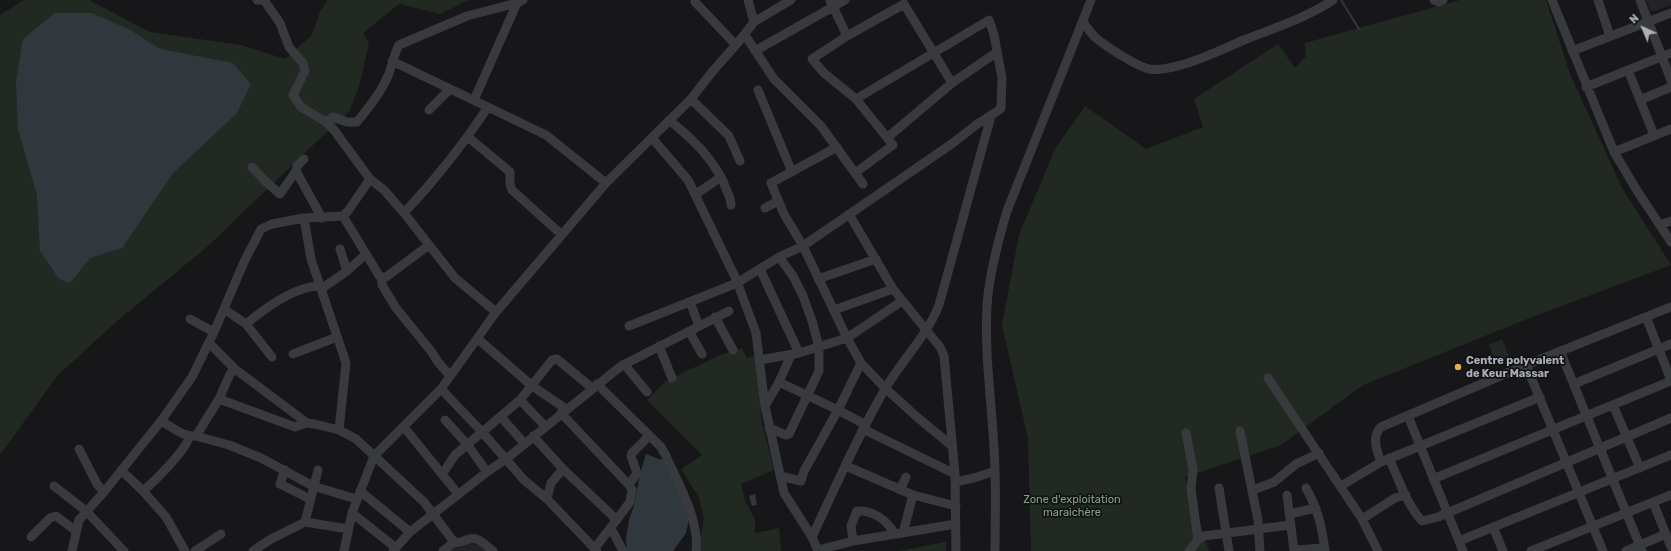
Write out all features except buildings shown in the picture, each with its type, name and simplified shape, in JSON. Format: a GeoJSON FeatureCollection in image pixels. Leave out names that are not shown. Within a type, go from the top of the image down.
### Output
{"type":"FeatureCollection","features":[{"type":"Feature","properties":{"kind":"street"},"geometry":{"type":"LineString","coordinates":[[257,0],[264,0],[280,23],[289,47],[303,63],[305,71],[293,95],[301,107],[326,122],[334,130],[370,179],[384,190],[404,213],[455,278],[496,312]]}},
{"type":"Feature","properties":{"kind":"street"},"geometry":{"type":"LineString","coordinates":[[748,0],[754,22]]}},
{"type":"Feature","properties":{"kind":"street"},"geometry":{"type":"LineString","coordinates":[[344,551],[356,500],[374,456],[441,389],[496,312],[606,183],[691,99],[754,22],[791,0]]}},
{"type":"Feature","properties":{"kind":"street"},"geometry":{"type":"LineString","coordinates":[[755,51],[832,3],[846,0]]}},
{"type":"Feature","properties":{"kind":"street"},"geometry":{"type":"LineString","coordinates":[[994,551],[995,471],[987,364],[987,304],[997,246],[1007,211],[1091,0]]}},
{"type":"Feature","properties":{"kind":"street"},"geometry":{"type":"LineString","coordinates":[[1083,22],[1096,38],[1129,60],[1149,69],[1165,68],[1190,62],[1252,37],[1314,11],[1333,0]]}},
{"type":"Feature","properties":{"kind":"street"},"geometry":{"type":"LineString","coordinates":[[1434,0],[1439,2],[1443,0]]}},
{"type":"Feature","properties":{"kind":"street"},"geometry":{"type":"LineString","coordinates":[[1552,0],[1586,87],[1614,152],[1636,189],[1671,242]]}},
{"type":"Feature","properties":{"kind":"street"},"geometry":{"type":"LineString","coordinates":[[1598,0],[1610,36]]}},
{"type":"Feature","properties":{"kind":"street"},"geometry":{"type":"LineString","coordinates":[[1640,0],[1671,80]]}},
{"type":"Feature","properties":{"kind":"street"},"geometry":{"type":"LineString","coordinates":[[326,122],[333,117],[347,122],[358,122],[376,98],[387,79],[394,54],[400,45],[467,16],[520,2]]}},
{"type":"Feature","properties":{"kind":"street"},"geometry":{"type":"LineString","coordinates":[[474,100],[520,2]]}},
{"type":"Feature","properties":{"kind":"street"},"geometry":{"type":"LineString","coordinates":[[695,2],[736,45]]}},
{"type":"Feature","properties":{"kind":"street"},"geometry":{"type":"LineString","coordinates":[[832,3],[847,36]]}},
{"type":"Feature","properties":{"kind":"street"},"geometry":{"type":"LineString","coordinates":[[855,173],[893,145],[856,98],[824,73],[812,59],[847,36],[904,4],[952,83]]}},
{"type":"Feature","properties":{"kind":"street"},"geometry":{"type":"LineString","coordinates":[[1572,51],[1671,13]]}},
{"type":"Feature","properties":{"kind":"street"},"geometry":{"type":"LineString","coordinates":[[629,326],[737,283],[779,258],[803,246],[1001,108],[1002,78],[989,20],[856,98]]}},
{"type":"Feature","properties":{"kind":"street"},"geometry":{"type":"LineString","coordinates":[[745,34],[774,79],[812,116],[837,147],[863,184]]}},
{"type":"Feature","properties":{"kind":"street"},"geometry":{"type":"LineString","coordinates":[[888,137],[952,83],[997,52]]}},
{"type":"Feature","properties":{"kind":"street"},"geometry":{"type":"LineString","coordinates":[[1586,87],[1671,52]]}},
{"type":"Feature","properties":{"kind":"street"},"geometry":{"type":"LineString","coordinates":[[392,61],[546,135],[606,183]]}},
{"type":"Feature","properties":{"kind":"street"},"geometry":{"type":"LineString","coordinates":[[1628,70],[1654,135]]}},
{"type":"Feature","properties":{"kind":"street"},"geometry":{"type":"LineString","coordinates":[[1640,100],[1671,87]]}},
{"type":"Feature","properties":{"kind":"street"},"geometry":{"type":"LineString","coordinates":[[429,110],[450,89]]}},
{"type":"Feature","properties":{"kind":"street"},"geometry":{"type":"LineString","coordinates":[[758,90],[792,172]]}},
{"type":"Feature","properties":{"kind":"street"},"geometry":{"type":"LineString","coordinates":[[691,99],[729,136],[740,161]]}},
{"type":"Feature","properties":{"kind":"street"},"geometry":{"type":"LineString","coordinates":[[404,213],[443,169],[468,137],[488,107]]}},
{"type":"Feature","properties":{"kind":"street"},"geometry":{"type":"LineString","coordinates":[[812,537],[864,427],[885,388],[934,319],[990,116]]}},
{"type":"Feature","properties":{"kind":"street"},"geometry":{"type":"LineString","coordinates":[[669,120],[697,144],[721,177],[731,205]]}},
{"type":"Feature","properties":{"kind":"street"},"geometry":{"type":"LineString","coordinates":[[1614,152],[1671,129]]}},
{"type":"Feature","properties":{"kind":"street"},"geometry":{"type":"LineString","coordinates":[[468,137],[510,172],[510,184],[512,190],[562,235]]}},
{"type":"Feature","properties":{"kind":"street"},"geometry":{"type":"LineString","coordinates":[[652,138],[688,180],[696,194],[703,214],[737,283],[756,332],[765,406],[784,493],[812,537],[818,550],[853,541],[956,524]]}},
{"type":"Feature","properties":{"kind":"street"},"geometry":{"type":"LineString","coordinates":[[837,147],[771,183],[778,201],[803,246],[847,338],[861,363],[885,388],[952,446]]}},
{"type":"Feature","properties":{"kind":"street"},"geometry":{"type":"LineString","coordinates":[[252,167],[280,194],[296,171],[297,166],[304,159]]}},
{"type":"Feature","properties":{"kind":"street"},"geometry":{"type":"LineString","coordinates":[[296,171],[322,218]]}},
{"type":"Feature","properties":{"kind":"street"},"geometry":{"type":"LineString","coordinates":[[696,194],[721,177]]}},
{"type":"Feature","properties":{"kind":"street"},"geometry":{"type":"LineString","coordinates":[[72,551],[79,520],[104,492],[187,386],[209,343],[244,262],[261,229],[272,224],[304,218],[343,216],[370,179]]}},
{"type":"Feature","properties":{"kind":"street"},"geometry":{"type":"LineString","coordinates":[[765,208],[778,201]]}},
{"type":"Feature","properties":{"kind":"street"},"geometry":{"type":"LineString","coordinates":[[849,214],[893,289],[940,347],[944,356],[955,478],[956,551]]}},
{"type":"Feature","properties":{"kind":"street"},"geometry":{"type":"LineString","coordinates":[[343,216],[382,278],[382,285],[396,308],[450,376]]}},
{"type":"Feature","properties":{"kind":"street"},"geometry":{"type":"LineString","coordinates":[[304,218],[311,259],[346,363],[339,430]]}},
{"type":"Feature","properties":{"kind":"street"},"geometry":{"type":"LineString","coordinates":[[1660,225],[1671,221]]}},
{"type":"Feature","properties":{"kind":"street"},"geometry":{"type":"LineString","coordinates":[[382,278],[386,277],[429,245]]}},
{"type":"Feature","properties":{"kind":"street"},"geometry":{"type":"LineString","coordinates":[[340,249],[348,271]]}},
{"type":"Feature","properties":{"kind":"street"},"geometry":{"type":"LineString","coordinates":[[246,324],[264,310],[282,299],[305,288],[320,288],[348,271],[366,254]]}},
{"type":"Feature","properties":{"kind":"street"},"geometry":{"type":"LineString","coordinates":[[769,428],[786,435],[790,434],[819,372],[819,347],[812,321],[803,296],[792,276],[779,258]]}},
{"type":"Feature","properties":{"kind":"street"},"geometry":{"type":"LineString","coordinates":[[818,279],[876,259]]}},
{"type":"Feature","properties":{"kind":"street"},"geometry":{"type":"LineString","coordinates":[[760,269],[795,354]]}},
{"type":"Feature","properties":{"kind":"street"},"geometry":{"type":"LineString","coordinates":[[834,310],[893,289]]}},
{"type":"Feature","properties":{"kind":"street"},"geometry":{"type":"LineString","coordinates":[[760,360],[795,354],[847,338],[902,301]]}},
{"type":"Feature","properties":{"kind":"street"},"geometry":{"type":"LineString","coordinates":[[690,302],[699,326]]}},
{"type":"Feature","properties":{"kind":"street"},"geometry":{"type":"LineString","coordinates":[[1671,307],[1526,365],[1381,427],[1378,430],[1376,447],[1419,517],[1423,521],[1447,513],[1671,418]]}},
{"type":"Feature","properties":{"kind":"street"},"geometry":{"type":"LineString","coordinates":[[224,309],[246,324],[272,357]]}},
{"type":"Feature","properties":{"kind":"street"},"geometry":{"type":"LineString","coordinates":[[352,513],[395,549],[410,532],[506,459],[563,411],[624,364],[729,311]]}},
{"type":"Feature","properties":{"kind":"street"},"geometry":{"type":"LineString","coordinates":[[715,317],[733,350]]}},
{"type":"Feature","properties":{"kind":"street"},"geometry":{"type":"LineString","coordinates":[[1433,479],[1671,380],[1646,317]]}},
{"type":"Feature","properties":{"kind":"street"},"geometry":{"type":"LineString","coordinates":[[190,320],[208,327],[214,332]]}},
{"type":"Feature","properties":{"kind":"street"},"geometry":{"type":"LineString","coordinates":[[689,331],[702,354]]}},
{"type":"Feature","properties":{"kind":"street"},"geometry":{"type":"LineString","coordinates":[[293,354],[337,337]]}},
{"type":"Feature","properties":{"kind":"street"},"geometry":{"type":"LineString","coordinates":[[441,389],[483,433],[524,480],[546,499],[596,550],[630,502],[632,490],[563,411],[478,339]]}},
{"type":"Feature","properties":{"kind":"street"},"geometry":{"type":"LineString","coordinates":[[209,343],[235,369],[307,423],[339,430],[356,439],[424,502],[454,542],[459,543],[476,539],[492,551]]}},
{"type":"Feature","properties":{"kind":"street"},"geometry":{"type":"LineString","coordinates":[[1574,384],[1671,344]]}},
{"type":"Feature","properties":{"kind":"street"},"geometry":{"type":"LineString","coordinates":[[659,346],[672,378]]}},
{"type":"Feature","properties":{"kind":"street"},"geometry":{"type":"LineString","coordinates":[[1560,351],[1641,548]]}},
{"type":"Feature","properties":{"kind":"street"},"geometry":{"type":"LineString","coordinates":[[765,406],[795,354]]}},
{"type":"Feature","properties":{"kind":"street"},"geometry":{"type":"LineString","coordinates":[[443,473],[455,455],[467,444],[483,433],[520,400],[552,360],[557,359],[595,386],[661,447],[692,516],[697,541],[696,551]]}},
{"type":"Feature","properties":{"kind":"street"},"geometry":{"type":"LineString","coordinates":[[780,476],[801,481],[808,464],[838,410],[861,363]]}},
{"type":"Feature","properties":{"kind":"street"},"geometry":{"type":"LineString","coordinates":[[624,364],[647,392]]}},
{"type":"Feature","properties":{"kind":"street"},"geometry":{"type":"LineString","coordinates":[[1526,365],[1603,551]]}},
{"type":"Feature","properties":{"kind":"street"},"geometry":{"type":"LineString","coordinates":[[143,491],[158,477],[193,437],[219,399],[230,374],[235,369]]}},
{"type":"Feature","properties":{"kind":"street"},"geometry":{"type":"LineString","coordinates":[[1268,378],[1362,519],[1376,551]]}},
{"type":"Feature","properties":{"kind":"street"},"geometry":{"type":"LineString","coordinates":[[779,382],[838,410],[864,427],[955,478],[974,478],[995,471]]}},
{"type":"Feature","properties":{"kind":"street"},"geometry":{"type":"LineString","coordinates":[[1341,486],[1385,460],[1540,397]]}},
{"type":"Feature","properties":{"kind":"street"},"geometry":{"type":"LineString","coordinates":[[219,399],[295,427],[307,423]]}},
{"type":"Feature","properties":{"kind":"street"},"geometry":{"type":"LineString","coordinates":[[520,400],[545,426]]}},
{"type":"Feature","properties":{"kind":"street"},"geometry":{"type":"LineString","coordinates":[[1613,404],[1640,468]]}},
{"type":"Feature","properties":{"kind":"street"},"geometry":{"type":"LineString","coordinates":[[1408,416],[1463,551]]}},
{"type":"Feature","properties":{"kind":"street"},"geometry":{"type":"LineString","coordinates":[[501,417],[524,443]]}},
{"type":"Feature","properties":{"kind":"street"},"geometry":{"type":"LineString","coordinates":[[445,420],[467,444],[487,472]]}},
{"type":"Feature","properties":{"kind":"street"},"geometry":{"type":"LineString","coordinates":[[161,421],[175,430],[193,437],[244,451],[285,470],[313,486],[356,500]]}},
{"type":"Feature","properties":{"kind":"street"},"geometry":{"type":"LineString","coordinates":[[404,427],[443,473],[458,494]]}},
{"type":"Feature","properties":{"kind":"street"},"geometry":{"type":"LineString","coordinates":[[1240,431],[1253,490],[1259,530],[1260,551]]}},
{"type":"Feature","properties":{"kind":"street"},"geometry":{"type":"LineString","coordinates":[[1186,433],[1194,470],[1191,488],[1198,540]]}},
{"type":"Feature","properties":{"kind":"street"},"geometry":{"type":"LineString","coordinates":[[533,436],[563,469],[617,520]]}},
{"type":"Feature","properties":{"kind":"street"},"geometry":{"type":"LineString","coordinates":[[629,485],[637,473],[631,456],[632,453],[649,436]]}},
{"type":"Feature","properties":{"kind":"street"},"geometry":{"type":"LineString","coordinates":[[79,449],[97,484],[104,492]]}},
{"type":"Feature","properties":{"kind":"street"},"geometry":{"type":"LineString","coordinates":[[1253,490],[1274,482],[1296,464],[1319,453]]}},
{"type":"Feature","properties":{"kind":"street"},"geometry":{"type":"LineString","coordinates":[[1459,541],[1671,455]]}},
{"type":"Feature","properties":{"kind":"street"},"geometry":{"type":"LineString","coordinates":[[846,466],[913,495],[956,506]]}},
{"type":"Feature","properties":{"kind":"street"},"geometry":{"type":"LineString","coordinates":[[546,499],[551,483],[563,469]]}},
{"type":"Feature","properties":{"kind":"street"},"geometry":{"type":"LineString","coordinates":[[121,470],[143,491],[171,526],[185,551]]}},
{"type":"Feature","properties":{"kind":"street"},"geometry":{"type":"LineString","coordinates":[[285,470],[280,484],[310,499]]}},
{"type":"Feature","properties":{"kind":"street"},"geometry":{"type":"LineString","coordinates":[[305,522],[318,470]]}},
{"type":"Feature","properties":{"kind":"street"},"geometry":{"type":"LineString","coordinates":[[900,490],[906,477]]}},
{"type":"Feature","properties":{"kind":"street"},"geometry":{"type":"LineString","coordinates":[[54,486],[86,511],[124,551]]}},
{"type":"Feature","properties":{"kind":"street"},"geometry":{"type":"LineString","coordinates":[[1219,488],[1227,534],[1228,551]]}},
{"type":"Feature","properties":{"kind":"street"},"geometry":{"type":"LineString","coordinates":[[1287,495],[1294,550],[1325,550],[1320,519],[1306,488]]}},
{"type":"Feature","properties":{"kind":"street"},"geometry":{"type":"LineString","coordinates":[[360,490],[410,532]]}},
{"type":"Feature","properties":{"kind":"street"},"geometry":{"type":"LineString","coordinates":[[1537,550],[1671,494]]}},
{"type":"Feature","properties":{"kind":"street"},"geometry":{"type":"LineString","coordinates":[[899,534],[913,495]]}},
{"type":"Feature","properties":{"kind":"street"},"geometry":{"type":"LineString","coordinates":[[1362,519],[1395,498],[1406,495]]}},
{"type":"Feature","properties":{"kind":"street"},"geometry":{"type":"LineString","coordinates":[[1653,502],[1671,546]]}},
{"type":"Feature","properties":{"kind":"street"},"geometry":{"type":"LineString","coordinates":[[1289,514],[1316,508]]}},
{"type":"Feature","properties":{"kind":"street"},"geometry":{"type":"LineString","coordinates":[[853,541],[851,526],[857,512],[864,511],[878,516],[889,523],[899,534]]}},
{"type":"Feature","properties":{"kind":"street"},"geometry":{"type":"LineString","coordinates":[[31,537],[50,518],[56,516],[76,531]]}},
{"type":"Feature","properties":{"kind":"street"},"geometry":{"type":"LineString","coordinates":[[253,551],[271,539],[305,522],[348,529]]}},
{"type":"Feature","properties":{"kind":"street"},"geometry":{"type":"LineString","coordinates":[[1189,551],[1198,540],[1210,535],[1290,525]]}},
{"type":"Feature","properties":{"kind":"street"},"geometry":{"type":"LineString","coordinates":[[1493,527],[1503,551]]}},
{"type":"Feature","properties":{"kind":"street"},"geometry":{"type":"LineString","coordinates":[[610,530],[613,532],[623,551]]}},
{"type":"Feature","properties":{"kind":"street"},"geometry":{"type":"LineString","coordinates":[[195,551],[221,534]]}},
{"type":"Feature","properties":{"kind":"street"},"geometry":{"type":"LineString","coordinates":[[1626,551],[1641,548],[1666,534]]}},
{"type":"Feature","properties":{"kind":"street"},"geometry":{"type":"LineString","coordinates":[[443,551],[454,542]]}},
{"type":"Feature","properties":{"kind":"shaded area"},"geometry":{"type":"Polygon","coordinates":[[[1646,0],[1671,0],[1671,5],[1651,12],[1646,0]]]}},
{"type":"Feature","properties":{"kind":"shaded area"},"geometry":{"type":"Polygon","coordinates":[[[55,13],[92,13],[130,30],[160,49],[233,63],[251,84],[237,113],[173,173],[122,248],[90,258],[70,283],[59,279],[40,251],[37,195],[18,129],[16,82],[23,39],[55,13]]]}},
{"type":"Feature","properties":{"kind":"shaded area"},"geometry":{"type":"Polygon","coordinates":[[[646,454],[665,460],[677,468],[680,486],[689,519],[686,533],[673,551],[627,551],[626,539],[629,520],[634,506],[640,474],[646,454]]]}},
{"type":"Feature","properties":{"kind":"shaded area"},"geometry":{"type":"Polygon","coordinates":[[[755,494],[757,505],[752,506],[749,496],[755,494]]]}},
{"type":"Feature","properties":{"kind":"shaded area"},"geometry":{"type":"Polygon","coordinates":[[[470,544],[478,545],[487,551],[446,551],[453,545],[459,548],[470,544]]]}},
{"type":"Feature","properties":{"kind":"green space"},"geometry":{"type":"Polygon","coordinates":[[[24,0],[89,0],[150,32],[241,45],[285,59],[312,35],[320,12],[327,0],[469,0],[440,14],[399,4],[363,33],[369,44],[359,86],[349,112],[208,246],[116,322],[57,376],[0,455],[0,15],[24,0]]]}},
{"type":"Feature","properties":{"kind":"green space","name":"Zone d'exploitation maraichère"},"geometry":{"type":"Polygon","coordinates":[[[1460,0],[1546,0],[1570,74],[1622,188],[1671,265],[1522,321],[1363,385],[1281,445],[1185,477],[1209,551],[1031,551],[1028,438],[1002,325],[1019,235],[1055,149],[1085,106],[1146,149],[1203,127],[1194,99],[1278,44],[1295,68],[1306,56],[1305,43],[1460,0]]]}},
{"type":"Feature","properties":{"kind":"green space"},"geometry":{"type":"Polygon","coordinates":[[[1502,339],[1511,361],[1497,366],[1489,345],[1502,339]]]}},
{"type":"Feature","properties":{"kind":"green space"},"geometry":{"type":"Polygon","coordinates":[[[742,348],[747,358],[759,355],[761,419],[774,470],[741,484],[745,501],[755,519],[755,533],[779,528],[781,551],[698,551],[704,519],[699,498],[681,469],[702,455],[647,400],[666,381],[718,356],[742,348]]]}},
{"type":"Feature","properties":{"kind":"green space"},"geometry":{"type":"Polygon","coordinates":[[[945,542],[946,551],[900,551],[945,542]]]}},
{"type":"Feature","properties":{"kind":"waterway"},"geometry":{"type":"LineString","coordinates":[[1341,0],[1359,29]]}},
{"type":"Feature","properties":{"kind":"place","name":"Centre polyvalent de Keur Massar"},"geometry":{"type":"Point","coordinates":[1458,367]}}]}
